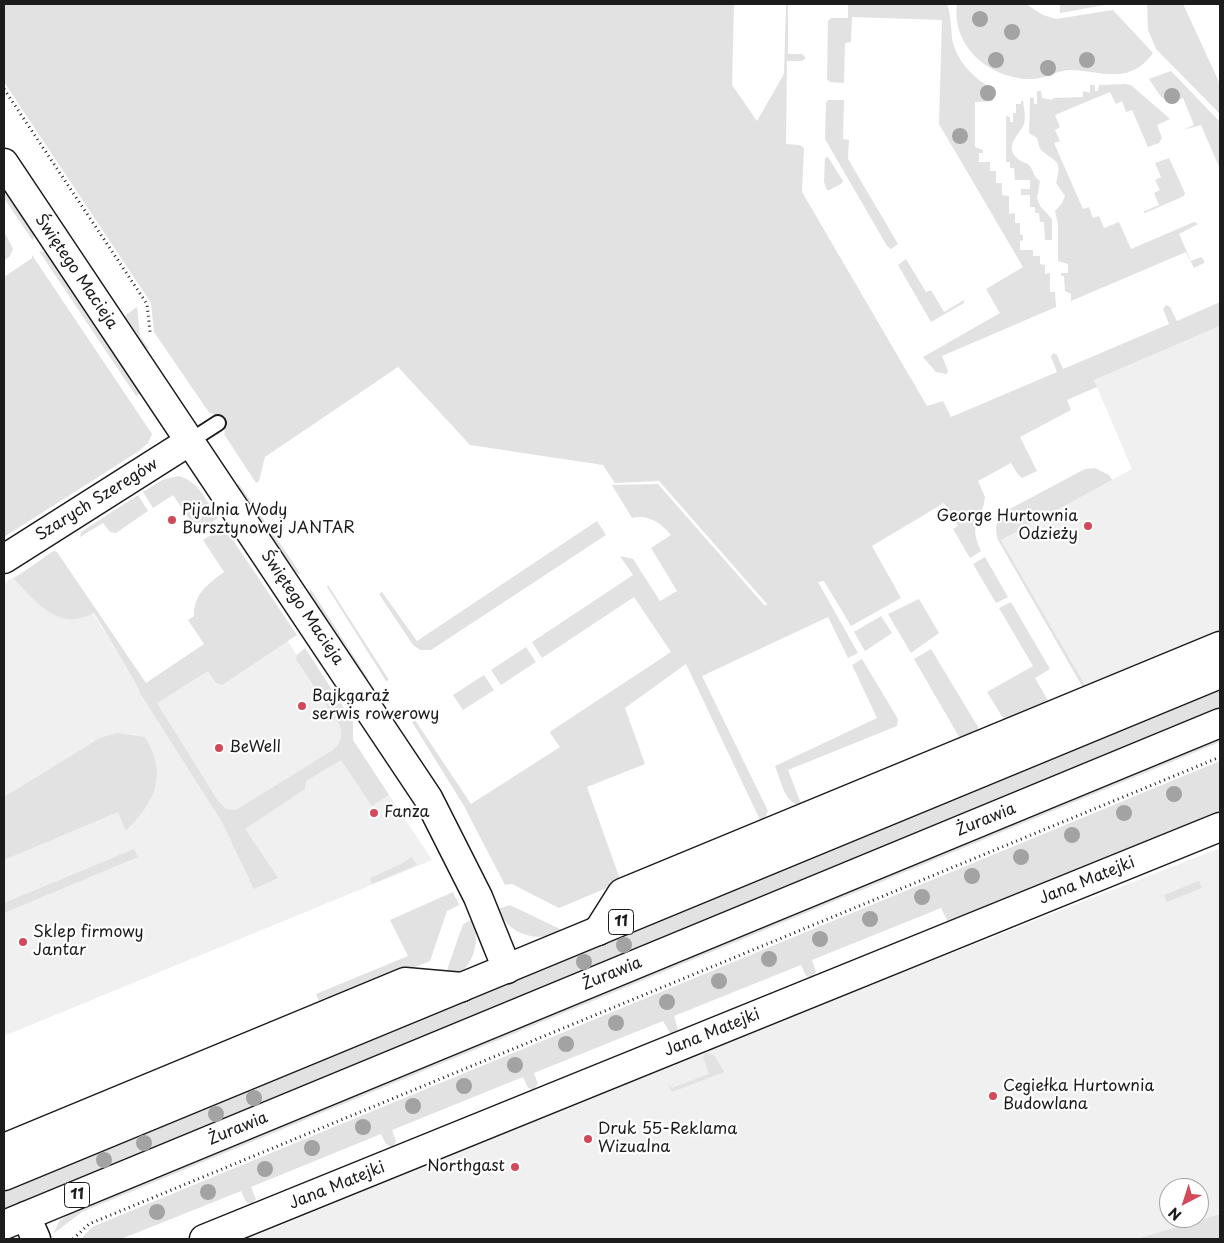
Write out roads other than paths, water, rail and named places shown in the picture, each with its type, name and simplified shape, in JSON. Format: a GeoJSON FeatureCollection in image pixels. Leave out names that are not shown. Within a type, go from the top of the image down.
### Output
{"type":"FeatureCollection","features":[{"type":"Feature","properties":{"kind":"street","name":"Świętego Macieja"},"geometry":{"type":"LineString","coordinates":[[4,163],[428,798],[478,897],[507,969]]}},
{"type":"Feature","properties":{"kind":"street","name":"Szarych Szeregów"},"geometry":{"type":"LineString","coordinates":[[4,559],[190,442]]}},
{"type":"Feature","properties":{"kind":"street"},"geometry":{"type":"LineString","coordinates":[[598,931],[622,893],[1220,646]]}},
{"type":"Feature","properties":{"kind":"street","name":"11"},"geometry":{"type":"LineString","coordinates":[[4,1176],[1220,674]]}},
{"type":"Feature","properties":{"kind":"street","name":"Żurawia"},"geometry":{"type":"LineString","coordinates":[[22,1227],[1220,723]]}},
{"type":"Feature","properties":{"kind":"street","name":"Jana Matejki"},"geometry":{"type":"LineString","coordinates":[[204,1239],[1220,827]]}},
{"type":"Feature","properties":{"kind":"street"},"geometry":{"type":"LineString","coordinates":[[4,1148],[405,982],[462,987]]}},
{"type":"Feature","properties":{"kind":"lane"},"geometry":{"type":"LineString","coordinates":[[190,442],[218,423]]}},
{"type":"Feature","properties":{"kind":"place","name":"Pijalnia Wody Bursztynowej JANTAR"},"geometry":{"type":"Point","coordinates":[172,520]}},
{"type":"Feature","properties":{"kind":"place","name":"George Hurtownia Odzieży"},"geometry":{"type":"Point","coordinates":[1088,526]}},
{"type":"Feature","properties":{"kind":"place","name":"Bajkgaraż serwis rowerowy"},"geometry":{"type":"Point","coordinates":[302,706]}},
{"type":"Feature","properties":{"kind":"place","name":"BeWell"},"geometry":{"type":"Point","coordinates":[219,748]}},
{"type":"Feature","properties":{"kind":"place","name":"Fanza"},"geometry":{"type":"Point","coordinates":[374,813]}},
{"type":"Feature","properties":{"kind":"place","name":"Sklep firmowy Jantar"},"geometry":{"type":"Point","coordinates":[23,942]}},
{"type":"Feature","properties":{"kind":"place","name":"Cegiełka Hurtownia Budowlana"},"geometry":{"type":"Point","coordinates":[993,1096]}},
{"type":"Feature","properties":{"kind":"place","name":"Druk 55-Reklama Wizualna"},"geometry":{"type":"Point","coordinates":[588,1139]}},
{"type":"Feature","properties":{"kind":"place","name":"Northgast"},"geometry":{"type":"Point","coordinates":[515,1167]}}]}
